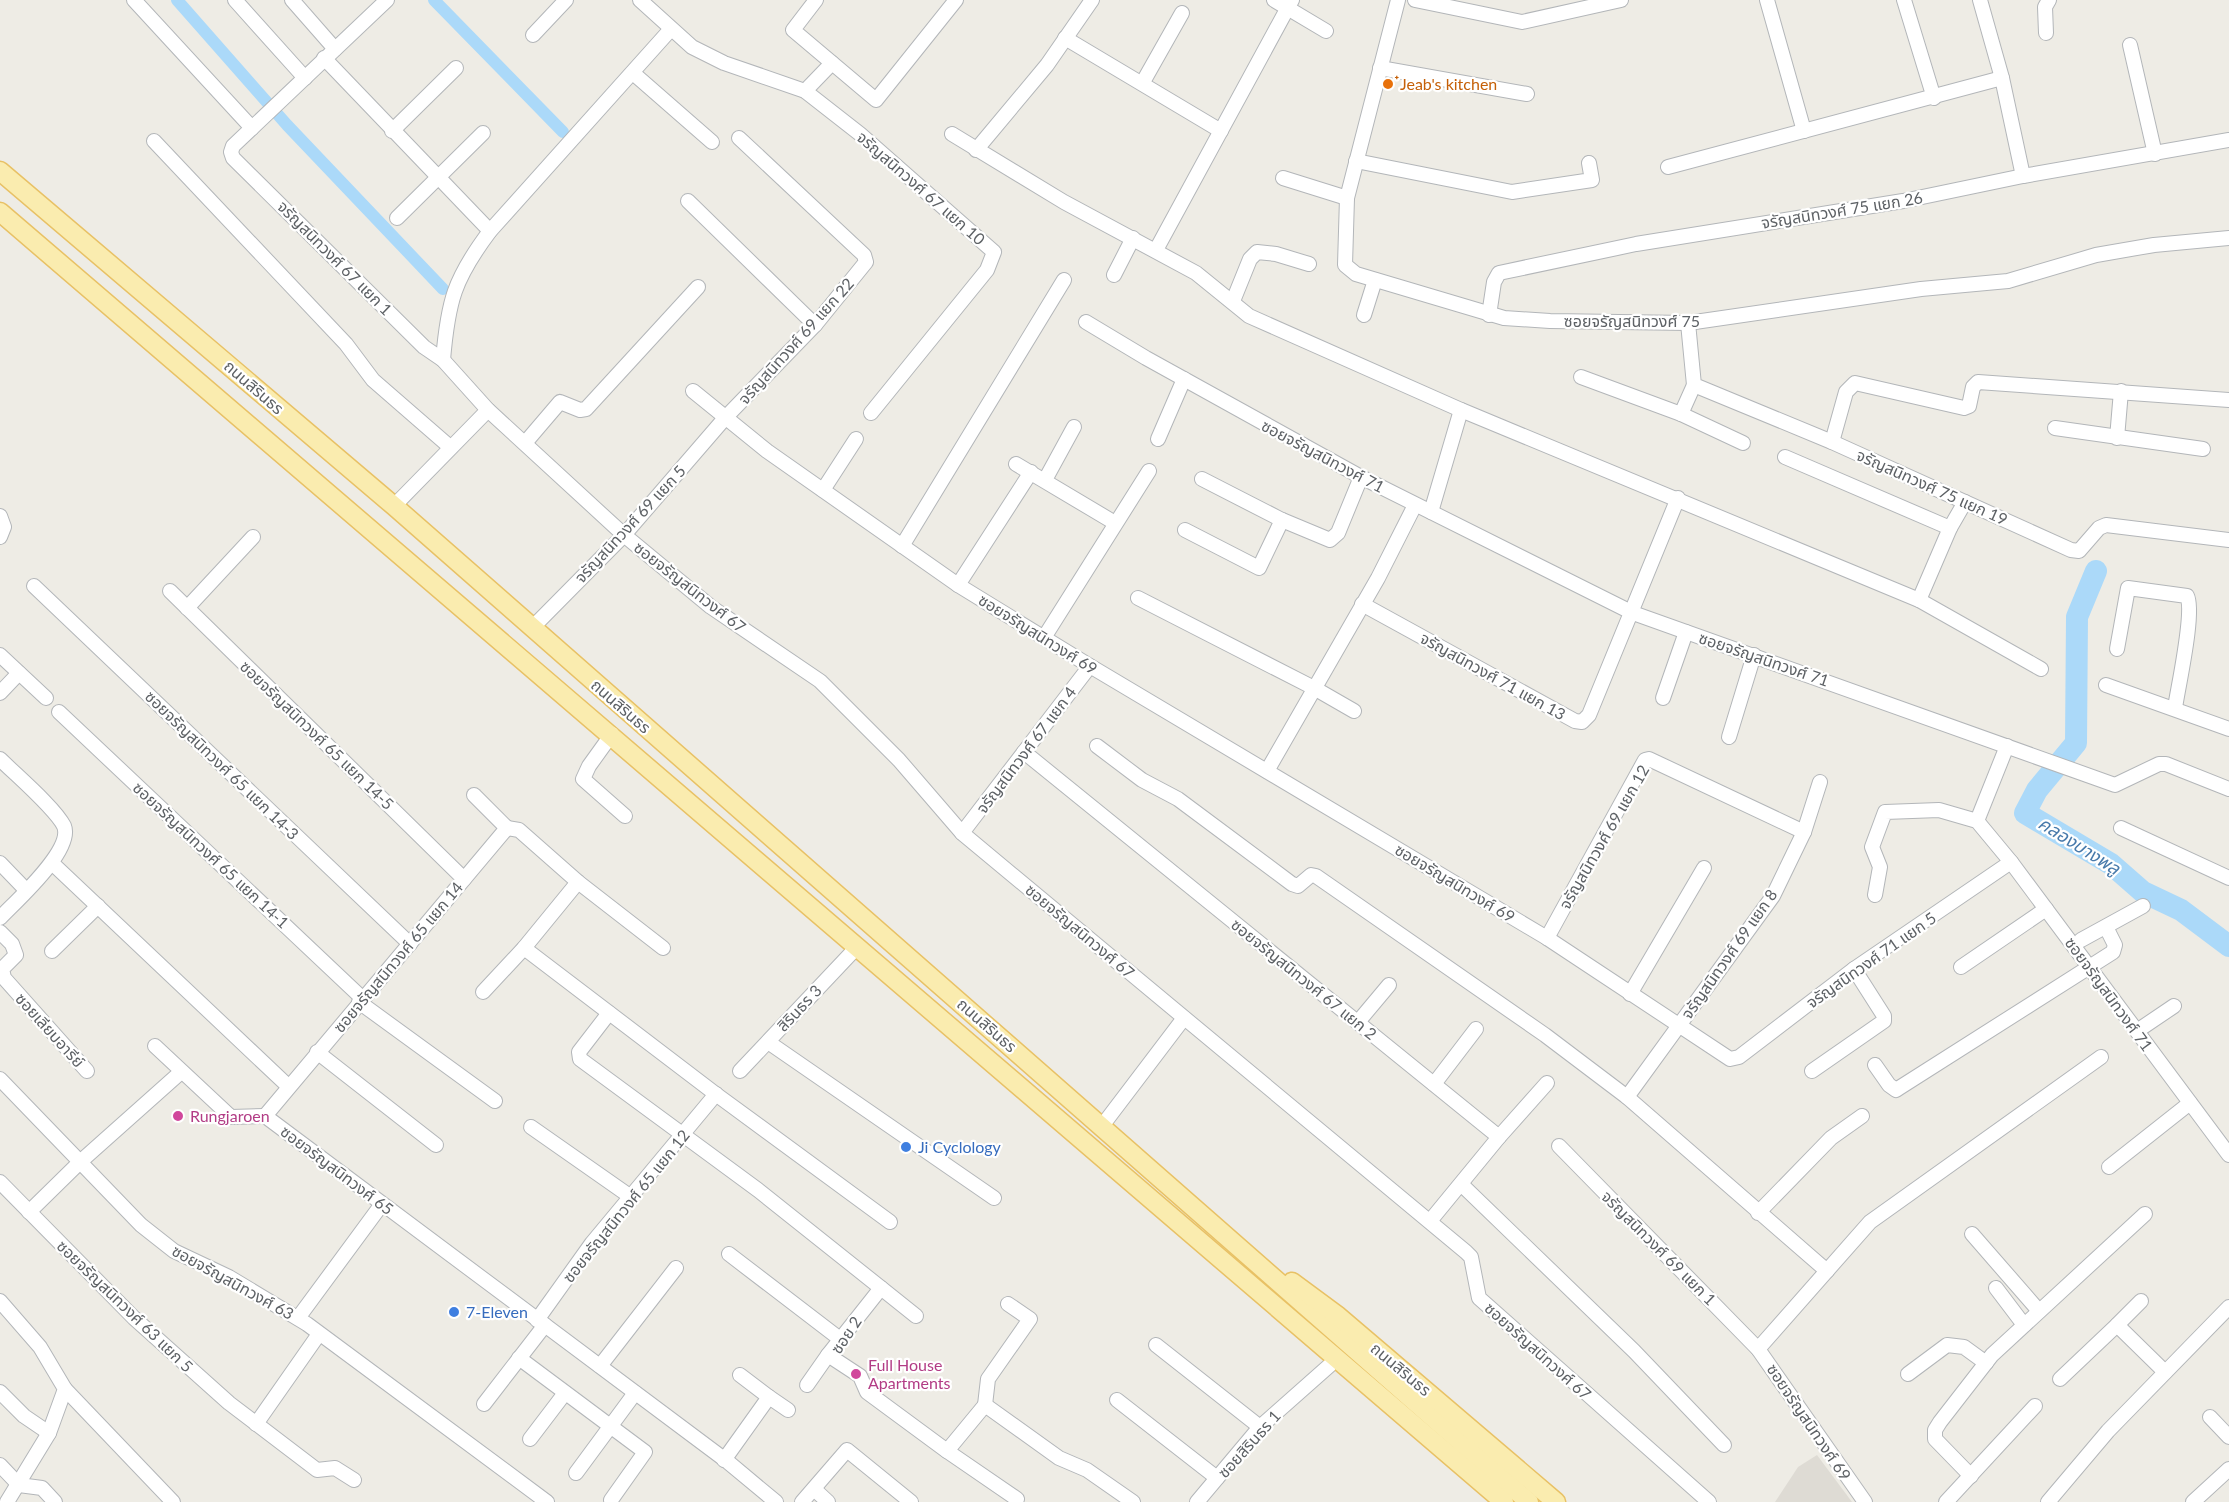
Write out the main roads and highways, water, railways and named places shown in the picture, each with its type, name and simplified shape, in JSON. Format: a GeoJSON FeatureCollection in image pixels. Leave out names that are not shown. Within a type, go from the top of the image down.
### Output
{"type":"FeatureCollection","features":[{"type":"Feature","properties":{"kind":"main road","name":"ถนนสิรินธร"},"geometry":{"type":"LineString","coordinates":[[0,171],[394,506],[1238,1246],[1362,1368],[1504,1502]]}},
{"type":"Feature","properties":{"kind":"main road","name":"ถนนสิรินธร"},"geometry":{"type":"LineString","coordinates":[[0,212],[612,734],[1064,1126],[1238,1273],[1362,1368],[1529,1502]]}},
{"type":"Feature","properties":{"kind":"main road"},"geometry":{"type":"LineString","coordinates":[[258,432],[281,410]]}},
{"type":"Feature","properties":{"kind":"main road"},"geometry":{"type":"LineString","coordinates":[[277,448],[298,426]]}},
{"type":"Feature","properties":{"kind":"main road","name":"ถนนสิรินธร"},"geometry":{"type":"LineString","coordinates":[[1238,1246],[1338,1316],[1556,1502]]}},
{"type":"Feature","properties":{"kind":"main road","name":"ถนนสิรินธร"},"geometry":{"type":"LineString","coordinates":[[1238,1273],[1268,1309],[1488,1502]]}},
{"type":"Feature","properties":{"kind":"waterway"},"geometry":{"type":"LineString","coordinates":[[177,0],[287,125],[443,289]]}},
{"type":"Feature","properties":{"kind":"waterway"},"geometry":{"type":"LineString","coordinates":[[434,0],[563,132]]}},
{"type":"Feature","properties":{"kind":"waterway","name":"คลองบางพลู"},"geometry":{"type":"LineString","coordinates":[[2096,571],[2077,617],[2076,743],[2037,790],[2025,813],[2111,864],[2143,892],[2181,910],[2229,946]]}},
{"type":"Feature","properties":{"kind":"place","name":"๋Jeab's kitchen"},"geometry":{"type":"Point","coordinates":[1388,84]}},
{"type":"Feature","properties":{"kind":"place","name":"Rungjaroen"},"geometry":{"type":"Point","coordinates":[178,1116]}},
{"type":"Feature","properties":{"kind":"place","name":"Ji Cyclology"},"geometry":{"type":"Point","coordinates":[906,1147]}},
{"type":"Feature","properties":{"kind":"place","name":"7-Eleven"},"geometry":{"type":"Point","coordinates":[454,1312]}},
{"type":"Feature","properties":{"kind":"place","name":"Full House Apartments"},"geometry":{"type":"Point","coordinates":[856,1374]}}]}
